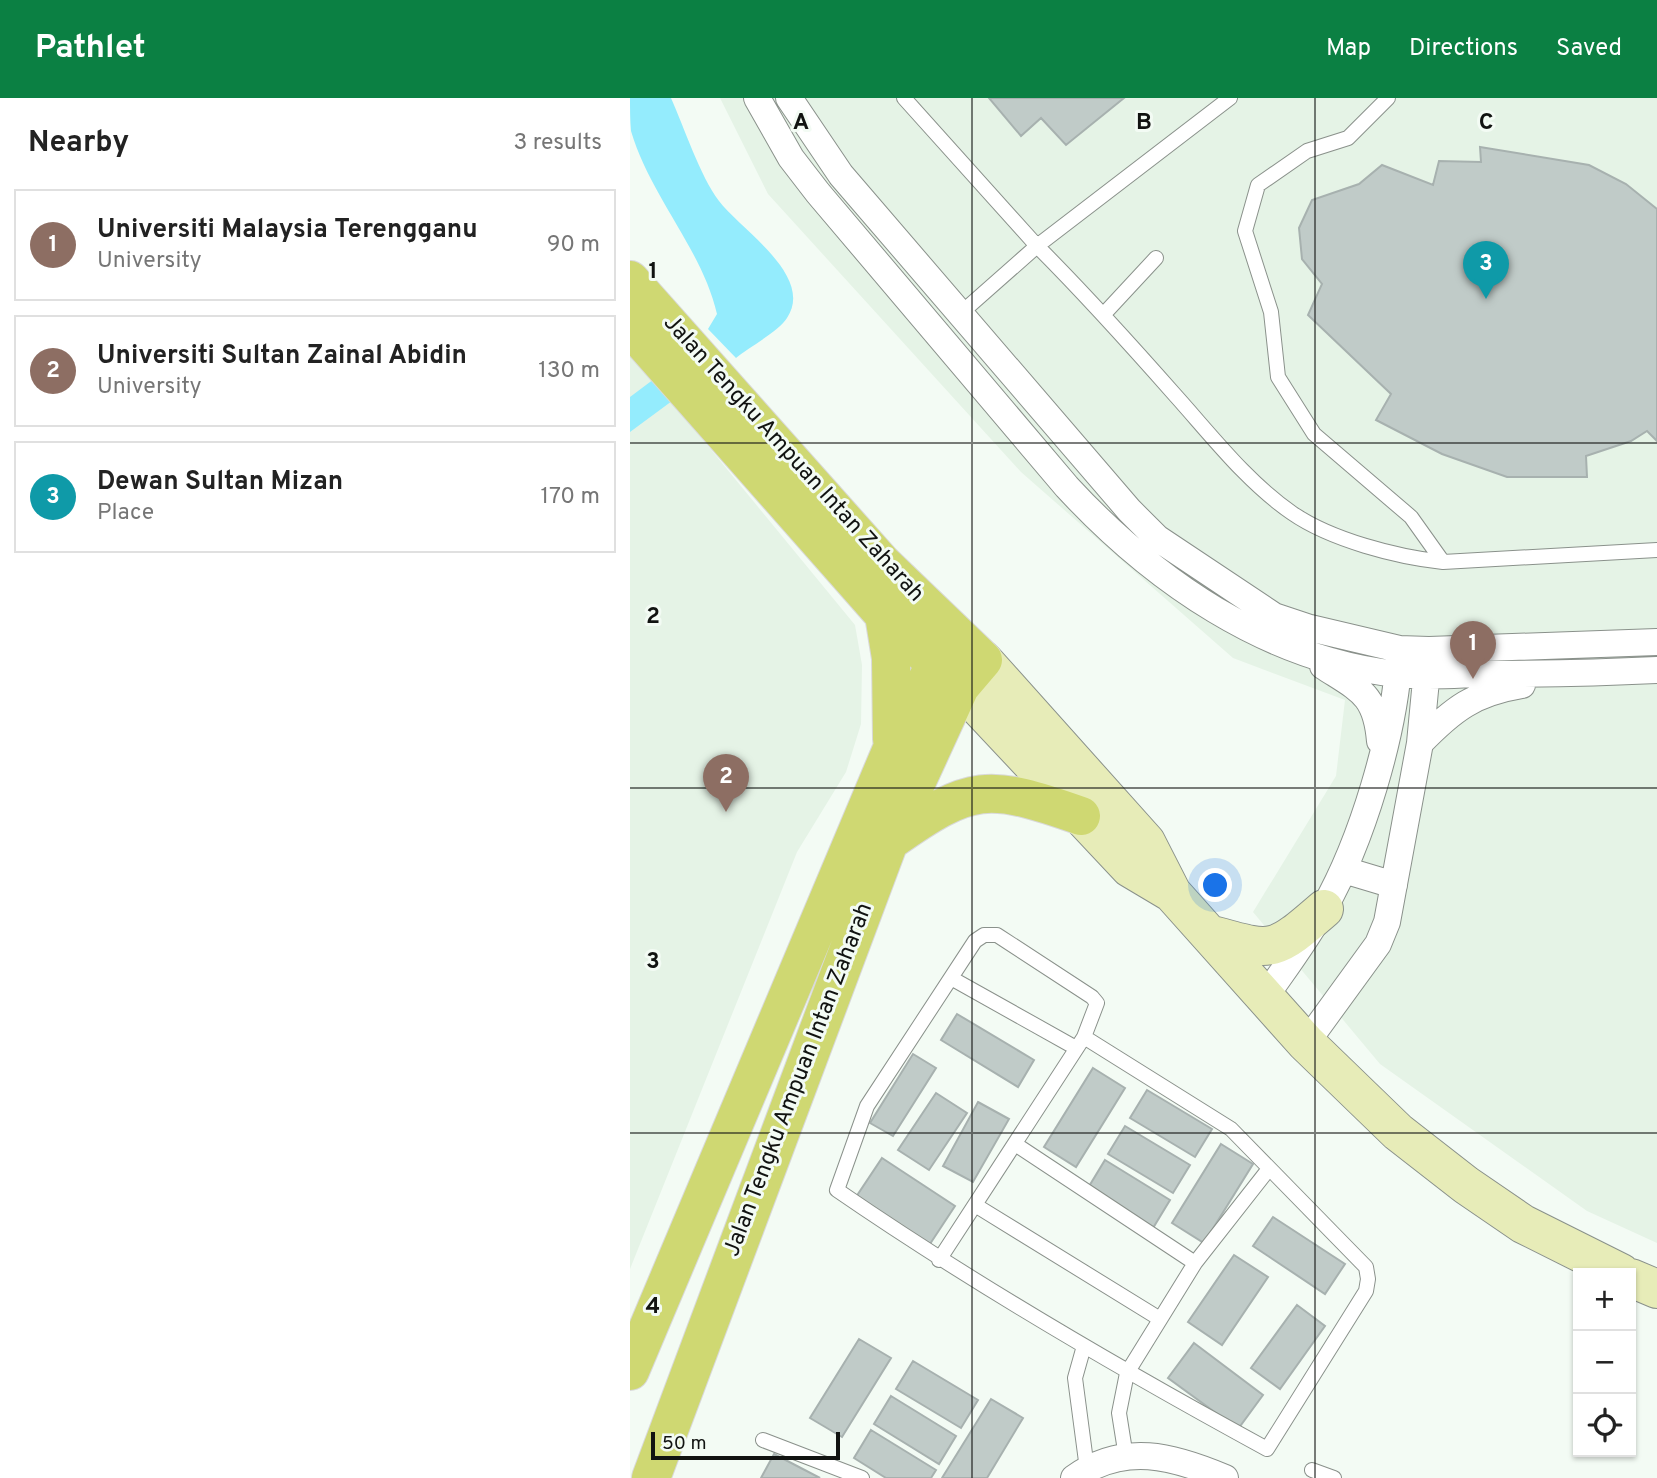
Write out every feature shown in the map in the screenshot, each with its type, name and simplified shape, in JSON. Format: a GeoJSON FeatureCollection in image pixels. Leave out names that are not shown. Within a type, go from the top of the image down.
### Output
{"type":"FeatureCollection","features":[{"type":"Feature","properties":{"kind":"main road","name":"Jalan Tengku Ampuan Intan Zaharah"},"geometry":{"type":"LineString","coordinates":[[630,279],[882,563],[959,662]]}},
{"type":"Feature","properties":{"kind":"main road","name":"Jalan Tengku Ampuan Intan Zaharah"},"geometry":{"type":"LineString","coordinates":[[630,327],[884,615],[959,662]]}},
{"type":"Feature","properties":{"kind":"main road"},"geometry":{"type":"LineString","coordinates":[[884,615],[894,705],[891,751]]}},
{"type":"Feature","properties":{"kind":"main road","name":"Jalan Tengku Ampuan Intan Zaharah"},"geometry":{"type":"LineString","coordinates":[[630,1371],[891,751],[959,662]]}},
{"type":"Feature","properties":{"kind":"main road","name":"Jalan Tengku Ampuan Intan Zaharah"},"geometry":{"type":"LineString","coordinates":[[651,1478],[959,662]]}},
{"type":"Feature","properties":{"kind":"main road"},"geometry":{"type":"LineString","coordinates":[[959,662],[1081,816],[1130,868],[1172,893]]}},
{"type":"Feature","properties":{"kind":"main road"},"geometry":{"type":"LineString","coordinates":[[959,662],[1146,842],[1172,893],[1306,1043],[1398,1132],[1466,1185],[1523,1224],[1610,1268]]}},
{"type":"Feature","properties":{"kind":"main road"},"geometry":{"type":"LineString","coordinates":[[889,842],[932,811],[962,797],[989,792],[1023,796],[1081,816]]}},
{"type":"Feature","properties":{"kind":"main road"},"geometry":{"type":"LineString","coordinates":[[1209,934],[1266,948],[1290,939],[1324,909]]}},
{"type":"Feature","properties":{"kind":"main road"},"geometry":{"type":"LineString","coordinates":[[1636,1280],[1657,1289]]}},
{"type":"Feature","properties":{"kind":"street"},"geometry":{"type":"LineString","coordinates":[[757,98],[791,158],[818,193],[1099,521],[1166,579],[1203,603],[1301,651],[1367,695],[1379,724],[1382,757]]}},
{"type":"Feature","properties":{"kind":"street"},"geometry":{"type":"LineString","coordinates":[[789,98],[841,175],[1129,510],[1157,538],[1274,616],[1398,662]]}},
{"type":"Feature","properties":{"kind":"street"},"geometry":{"type":"LineString","coordinates":[[1428,663],[1657,642]]}},
{"type":"Feature","properties":{"kind":"street"},"geometry":{"type":"LineString","coordinates":[[1301,651],[1346,665],[1428,663],[1571,674],[1657,670]]}},
{"type":"Feature","properties":{"kind":"street"},"geometry":{"type":"LineString","coordinates":[[1265,997],[1324,909],[1344,870],[1382,757],[1398,662]]}},
{"type":"Feature","properties":{"kind":"street"},"geometry":{"type":"LineString","coordinates":[[1306,1043],[1378,944],[1387,922],[1420,743],[1428,663]]}},
{"type":"Feature","properties":{"kind":"street"},"geometry":{"type":"LineString","coordinates":[[1420,743],[1452,711],[1472,699],[1501,689],[1571,674]]}},
{"type":"Feature","properties":{"kind":"street"},"geometry":{"type":"LineString","coordinates":[[1344,870],[1394,885]]}},
{"type":"Feature","properties":{"kind":"street"},"geometry":{"type":"LineString","coordinates":[[1081,1473],[1126,1457],[1159,1455],[1225,1478]]}},
{"type":"Feature","properties":{"kind":"lane"},"geometry":{"type":"LineString","coordinates":[[925,98],[908,103],[1037,246],[1104,314],[1229,456],[1292,512],[1325,530],[1411,559],[1443,562],[1657,550]]}},
{"type":"Feature","properties":{"kind":"lane"},"geometry":{"type":"LineString","coordinates":[[960,314],[1037,246],[1230,98]]}},
{"type":"Feature","properties":{"kind":"lane"},"geometry":{"type":"LineString","coordinates":[[1388,98],[1348,138],[1307,151],[1258,185],[1245,231],[1270,312],[1278,377],[1314,434],[1411,517],[1443,562]]}},
{"type":"Feature","properties":{"kind":"lane"},"geometry":{"type":"LineString","coordinates":[[818,193],[841,175]]}},
{"type":"Feature","properties":{"kind":"lane"},"geometry":{"type":"LineString","coordinates":[[1104,314],[1156,258]]}},
{"type":"Feature","properties":{"kind":"lane"},"geometry":{"type":"LineString","coordinates":[[939,1260],[1080,1042],[1096,1012],[1097,1003],[1092,997],[997,935],[984,935],[975,941],[867,1105],[837,1190],[939,1260],[1127,1373],[1267,1449],[1366,1291],[1368,1279],[1366,1267],[1268,1170],[1231,1129],[1080,1042],[951,978]]}},
{"type":"Feature","properties":{"kind":"lane"},"geometry":{"type":"LineString","coordinates":[[1015,1144],[1195,1263]]}},
{"type":"Feature","properties":{"kind":"lane"},"geometry":{"type":"LineString","coordinates":[[1126,1457],[1119,1413],[1127,1373],[1195,1263],[1268,1170]]}},
{"type":"Feature","properties":{"kind":"lane"},"geometry":{"type":"LineString","coordinates":[[975,1205],[1160,1319]]}},
{"type":"Feature","properties":{"kind":"lane"},"geometry":{"type":"LineString","coordinates":[[1081,1473],[1075,1378],[1084,1346]]}},
{"type":"Feature","properties":{"kind":"lane"},"geometry":{"type":"LineString","coordinates":[[763,1440],[862,1478]]}},
{"type":"Feature","properties":{"kind":"lane"},"geometry":{"type":"LineString","coordinates":[[1312,1470],[1334,1478]]}},
{"type":"Feature","properties":{"kind":"shaded area"},"geometry":{"type":"Polygon","coordinates":[[[720,98],[1657,98],[1657,1243],[1587,1211],[1380,1064],[1253,912],[1336,776],[1345,700],[1233,658],[1021,472],[768,194],[720,98]]]}},
{"type":"Feature","properties":{"kind":"shaded area"},"geometry":{"type":"Polygon","coordinates":[[[630,351],[855,625],[862,665],[861,724],[846,772],[797,852],[630,1269],[630,351]]]}},
{"type":"Feature","properties":{"kind":"water"},"geometry":{"type":"Polygon","coordinates":[[[630,98],[671,98],[712,191],[771,254],[791,286],[793,302],[787,318],[771,334],[736,358],[708,329],[717,314],[710,290],[640,155],[631,131],[630,98]]]}},
{"type":"Feature","properties":{"kind":"water"},"geometry":{"type":"Polygon","coordinates":[[[654,379],[672,401],[630,432],[630,397],[654,379]]]}},
{"type":"Feature","properties":{"kind":"building"},"geometry":{"type":"Polygon","coordinates":[[[989,98],[1124,98],[1066,145],[1041,118],[1021,136],[989,98]]]}},
{"type":"Feature","properties":{"kind":"building"},"geometry":{"type":"Polygon","coordinates":[[[1480,147],[1589,165],[1626,184],[1657,209],[1657,441],[1647,431],[1631,441],[1586,456],[1587,477],[1507,477],[1442,454],[1376,420],[1391,394],[1308,315],[1322,284],[1302,259],[1299,228],[1312,200],[1359,184],[1382,165],[1433,185],[1439,161],[1481,162],[1480,147]]]}},
{"type":"Feature","properties":{"kind":"building"},"geometry":{"type":"Polygon","coordinates":[[[957,1014],[1034,1060],[1018,1087],[941,1040],[957,1014]]]}},
{"type":"Feature","properties":{"kind":"building"},"geometry":{"type":"Polygon","coordinates":[[[913,1054],[936,1068],[893,1136],[870,1123],[913,1054]]]}},
{"type":"Feature","properties":{"kind":"building"},"geometry":{"type":"Polygon","coordinates":[[[1093,1068],[1125,1088],[1076,1167],[1044,1147],[1093,1068]]]}},
{"type":"Feature","properties":{"kind":"building"},"geometry":{"type":"Polygon","coordinates":[[[1147,1090],[1212,1129],[1195,1157],[1130,1118],[1147,1090]]]}},
{"type":"Feature","properties":{"kind":"building"},"geometry":{"type":"Polygon","coordinates":[[[936,1093],[967,1113],[929,1170],[898,1150],[936,1093]]]}},
{"type":"Feature","properties":{"kind":"building"},"geometry":{"type":"Polygon","coordinates":[[[978,1102],[1009,1119],[973,1182],[943,1166],[978,1102]]]}},
{"type":"Feature","properties":{"kind":"building"},"geometry":{"type":"Polygon","coordinates":[[[1125,1126],[1190,1165],[1173,1193],[1108,1154],[1125,1126]]]}},
{"type":"Feature","properties":{"kind":"building"},"geometry":{"type":"Polygon","coordinates":[[[1221,1144],[1253,1164],[1204,1243],[1172,1223],[1221,1144]]]}},
{"type":"Feature","properties":{"kind":"building"},"geometry":{"type":"Polygon","coordinates":[[[882,1158],[955,1206],[930,1244],[856,1197],[882,1158]]]}},
{"type":"Feature","properties":{"kind":"building"},"geometry":{"type":"Polygon","coordinates":[[[1105,1160],[1170,1200],[1153,1228],[1088,1188],[1105,1160]]]}},
{"type":"Feature","properties":{"kind":"building"},"geometry":{"type":"Polygon","coordinates":[[[1273,1217],[1345,1264],[1325,1294],[1253,1246],[1273,1217]]]}},
{"type":"Feature","properties":{"kind":"building"},"geometry":{"type":"Polygon","coordinates":[[[1234,1255],[1268,1277],[1222,1345],[1188,1322],[1234,1255]]]}},
{"type":"Feature","properties":{"kind":"building"},"geometry":{"type":"Polygon","coordinates":[[[1297,1305],[1325,1326],[1280,1389],[1251,1368],[1297,1305]]]}},
{"type":"Feature","properties":{"kind":"building"},"geometry":{"type":"Polygon","coordinates":[[[859,1339],[891,1358],[842,1437],[810,1418],[859,1339]]]}},
{"type":"Feature","properties":{"kind":"building"},"geometry":{"type":"Polygon","coordinates":[[[1194,1343],[1263,1395],[1238,1429],[1168,1378],[1194,1343]]]}},
{"type":"Feature","properties":{"kind":"building"},"geometry":{"type":"Polygon","coordinates":[[[913,1361],[978,1400],[961,1428],[896,1389],[913,1361]]]}},
{"type":"Feature","properties":{"kind":"building"},"geometry":{"type":"Polygon","coordinates":[[[891,1396],[956,1436],[939,1464],[874,1424],[891,1396]]]}},
{"type":"Feature","properties":{"kind":"building"},"geometry":{"type":"Polygon","coordinates":[[[991,1399],[1023,1418],[987,1478],[942,1478],[991,1399]]]}},
{"type":"Feature","properties":{"kind":"building"},"geometry":{"type":"Polygon","coordinates":[[[871,1430],[936,1470],[931,1478],[886,1478],[854,1458],[871,1430]]]}},
{"type":"Feature","properties":{"kind":"building"},"geometry":{"type":"Polygon","coordinates":[[[774,1454],[820,1478],[761,1478],[774,1454]]]}},
{"type":"Feature","properties":{"kind":"place","name":"Dewan Sultan Mizan"},"geometry":{"type":"Point","coordinates":[1486,299]}},
{"type":"Feature","properties":{"kind":"place","name":"Universiti Malaysia Terengganu"},"geometry":{"type":"Point","coordinates":[1473,679]}},
{"type":"Feature","properties":{"kind":"place","name":"Universiti Sultan Zainal Abidin"},"geometry":{"type":"Point","coordinates":[726,812]}}]}
